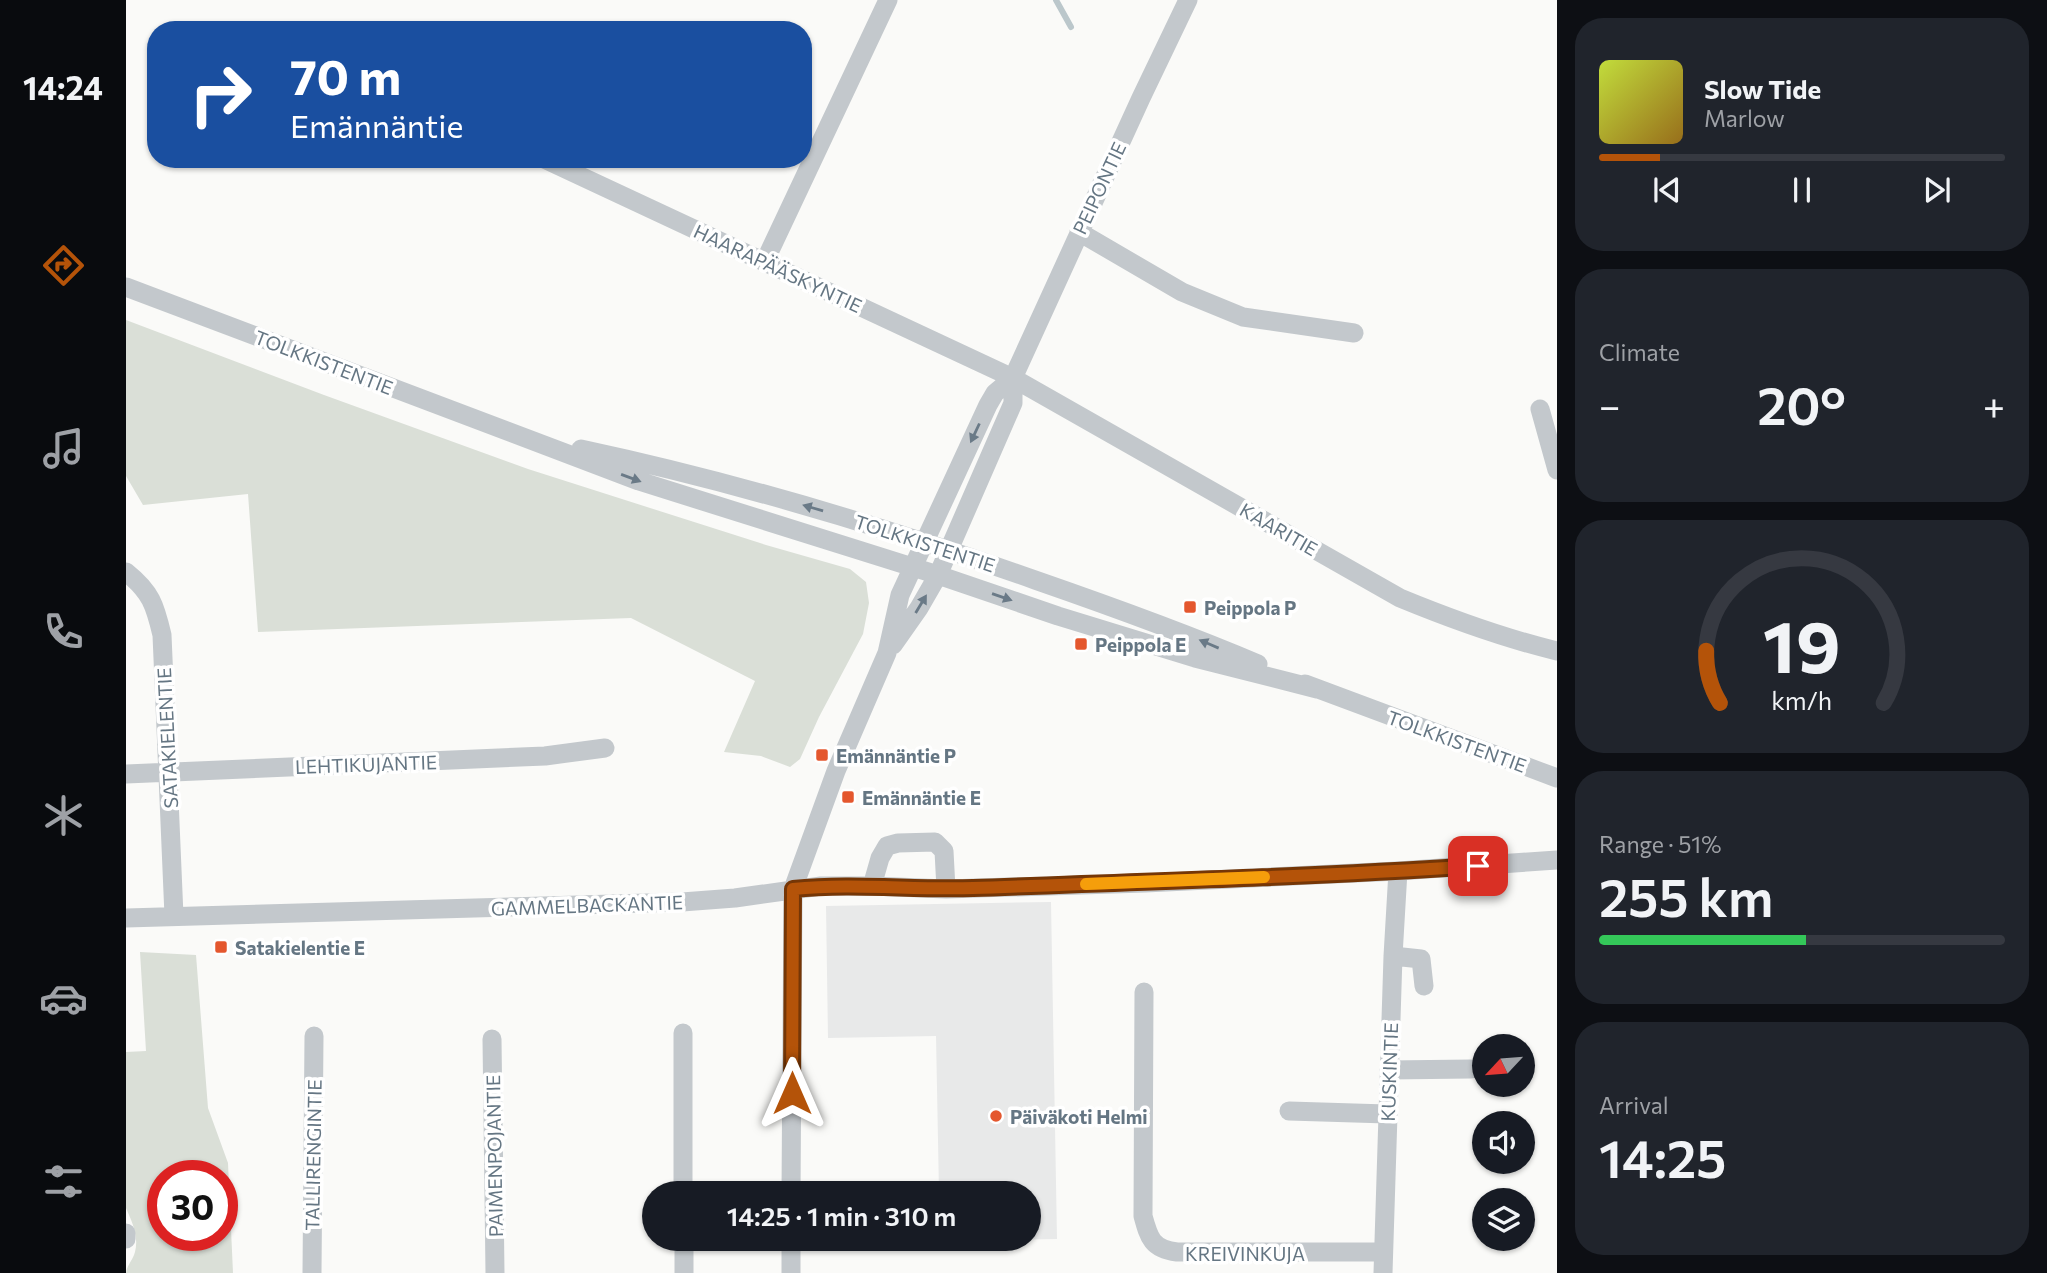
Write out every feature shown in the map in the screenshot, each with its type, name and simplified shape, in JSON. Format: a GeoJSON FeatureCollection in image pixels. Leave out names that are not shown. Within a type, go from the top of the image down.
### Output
{"type":"FeatureCollection","features":[{"type":"Feature","properties":{"kind":"street"},"geometry":{"type":"LineString","coordinates":[[812,161],[888,0]]}},
{"type":"Feature","properties":{"kind":"street","name":"PEIPONTIE"},"geometry":{"type":"LineString","coordinates":[[949,549],[1013,403],[1013,378],[1188,0]]}},
{"type":"Feature","properties":{"kind":"street","name":"HAARAPÄÄSKYNTIE"},"geometry":{"type":"LineString","coordinates":[[564,168],[1013,378]]}},
{"type":"Feature","properties":{"kind":"street"},"geometry":{"type":"LineString","coordinates":[[765,261],[809,168]]}},
{"type":"Feature","properties":{"kind":"street"},"geometry":{"type":"LineString","coordinates":[[1079,232],[1182,292],[1243,317],[1354,333]]}},
{"type":"Feature","properties":{"kind":"street","name":"TOLKKISTENTIE"},"geometry":{"type":"LineString","coordinates":[[126,288],[639,481],[938,575],[1058,616],[1195,658],[1317,689]]}},
{"type":"Feature","properties":{"kind":"street","name":"PEIPONTIE"},"geometry":{"type":"LineString","coordinates":[[925,541],[988,405],[995,393],[1013,378]]}},
{"type":"Feature","properties":{"kind":"street","name":"KAARITIE"},"geometry":{"type":"LineString","coordinates":[[1013,378],[1400,598],[1451,619],[1557,651]]}},
{"type":"Feature","properties":{"kind":"street"},"geometry":{"type":"LineString","coordinates":[[1540,409],[1554,447],[1557,470]]}},
{"type":"Feature","properties":{"kind":"street","name":"TOLKKISTENTIE"},"geometry":{"type":"LineString","coordinates":[[522,436],[642,462],[758,492],[925,541],[1201,640],[1317,689],[1557,778]]}},
{"type":"Feature","properties":{"kind":"street"},"geometry":{"type":"LineString","coordinates":[[791,1181],[793,889],[836,771],[887,653],[900,595],[925,541]]}},
{"type":"Feature","properties":{"kind":"street"},"geometry":{"type":"LineString","coordinates":[[887,653],[919,608],[949,549]]}},
{"type":"Feature","properties":{"kind":"street","name":"SATAKIELENTIE"},"geometry":{"type":"LineString","coordinates":[[126,572],[144,587],[155,607],[162,635],[174,916]]}},
{"type":"Feature","properties":{"kind":"street","name":"LEHTIKUJANTIE"},"geometry":{"type":"LineString","coordinates":[[126,774],[545,756],[605,748]]}},
{"type":"Feature","properties":{"kind":"street"},"geometry":{"type":"LineString","coordinates":[[872,886],[880,858],[887,846],[935,842],[944,851],[946,889]]}},
{"type":"Feature","properties":{"kind":"street","name":"GAMMELBACKANTIE"},"geometry":{"type":"LineString","coordinates":[[126,918],[682,902],[821,887],[946,889],[1158,883],[1557,860]]}},
{"type":"Feature","properties":{"kind":"street","name":"KUSKINTIE"},"geometry":{"type":"LineString","coordinates":[[1383,1273],[1398,871]]}},
{"type":"Feature","properties":{"kind":"street"},"geometry":{"type":"LineString","coordinates":[[1393,956],[1421,960],[1424,986]]}},
{"type":"Feature","properties":{"kind":"street","name":"KREIVINKUJA"},"geometry":{"type":"LineString","coordinates":[[1144,992],[1143,1216],[1148,1234],[1155,1245],[1164,1251],[1177,1252],[1383,1252]]}},
{"type":"Feature","properties":{"kind":"street"},"geometry":{"type":"LineString","coordinates":[[683,1033],[684,1181]]}},
{"type":"Feature","properties":{"kind":"street","name":"TALLIRENGINTIE"},"geometry":{"type":"LineString","coordinates":[[312,1273],[314,1036]]}},
{"type":"Feature","properties":{"kind":"street","name":"PAIMENPOJANTIE"},"geometry":{"type":"LineString","coordinates":[[492,1039],[495,1273]]}},
{"type":"Feature","properties":{"kind":"street"},"geometry":{"type":"LineString","coordinates":[[1389,1070],[1471,1069]]}},
{"type":"Feature","properties":{"kind":"street"},"geometry":{"type":"LineString","coordinates":[[1289,1111],[1387,1114]]}},
{"type":"Feature","properties":{"kind":"street"},"geometry":{"type":"LineString","coordinates":[[126,1233],[126,1239]]}},
{"type":"Feature","properties":{"kind":"street"},"geometry":{"type":"LineString","coordinates":[[684,1251],[684,1273]]}},
{"type":"Feature","properties":{"kind":"street"},"geometry":{"type":"LineString","coordinates":[[791,1251],[791,1273]]}},
{"type":"Feature","properties":{"kind":"shaded area"},"geometry":{"type":"Polygon","coordinates":[[[126,320],[528,469],[850,569],[866,582],[869,603],[863,634],[800,759],[790,767],[761,756],[724,752],[755,681],[631,618],[258,632],[248,494],[143,505],[126,476],[126,320]]]}},
{"type":"Feature","properties":{"kind":"shaded area","name":"Päiväkoti Helmi"},"geometry":{"type":"Polygon","coordinates":[[[1051,902],[1057,1239],[1041,1239],[1041,1181],[939,1181],[936,1036],[828,1038],[826,906],[1051,902]]]}},
{"type":"Feature","properties":{"kind":"shaded area"},"geometry":{"type":"Polygon","coordinates":[[[140,952],[196,955],[208,1108],[227,1160],[147,1160],[147,1251],[232,1251],[233,1273],[126,1273],[135,1252],[136,1240],[126,1208],[126,1052],[146,1051],[140,952]]]}},
{"type":"Feature","properties":{"kind":"waterway"},"geometry":{"type":"LineString","coordinates":[[1056,0],[1071,27]]}},
{"type":"Feature","properties":{"kind":"slow traffic"},"geometry":{"type":"LineString","coordinates":[[1086,884],[1264,877]]}},
{"type":"Feature","properties":{"kind":"place","name":"Peippola P"},"geometry":{"type":"Point","coordinates":[1190,607]}},
{"type":"Feature","properties":{"kind":"place","name":"Peippola E"},"geometry":{"type":"Point","coordinates":[1081,644]}},
{"type":"Feature","properties":{"kind":"place","name":"Emännäntie P"},"geometry":{"type":"Point","coordinates":[822,755]}},
{"type":"Feature","properties":{"kind":"place","name":"Emännäntie E"},"geometry":{"type":"Point","coordinates":[848,797]}},
{"type":"Feature","properties":{"kind":"place","name":"Satakielentie E"},"geometry":{"type":"Point","coordinates":[221,947]}},
{"type":"Feature","properties":{"kind":"place","name":"Päiväkoti Helmi"},"geometry":{"type":"Point","coordinates":[996,1116]}},
{"type":"Feature","properties":{"kind":"route"},"geometry":{"type":"LineString","coordinates":[[792,1093],[793,889],[846,886],[946,889],[1145,883],[1478,866]]}}]}
